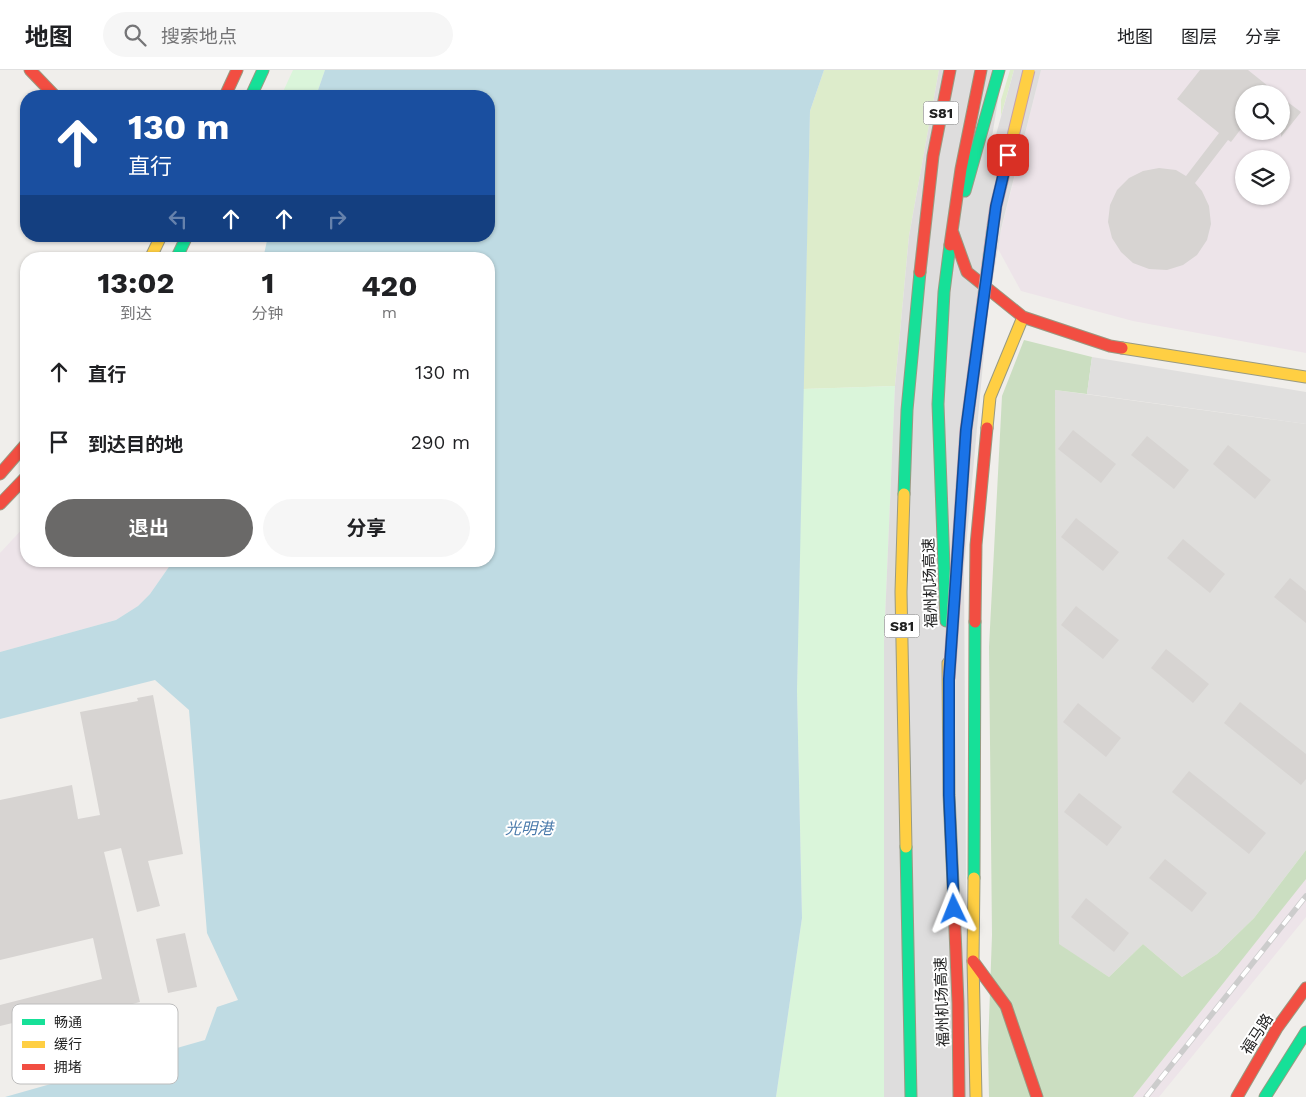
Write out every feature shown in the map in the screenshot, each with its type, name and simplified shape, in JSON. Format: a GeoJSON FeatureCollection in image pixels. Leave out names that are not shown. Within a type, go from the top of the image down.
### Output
{"type":"FeatureCollection","features":[{"type":"Feature","properties":{"kind":"main road"},"geometry":{"type":"LineString","coordinates":[[30,70],[49,90]]}},
{"type":"Feature","properties":{"kind":"main road"},"geometry":{"type":"LineString","coordinates":[[228,90],[237,70]]}},
{"type":"Feature","properties":{"kind":"main road"},"geometry":{"type":"LineString","coordinates":[[254,90],[264,70]]}},
{"type":"Feature","properties":{"kind":"main road"},"geometry":{"type":"LineString","coordinates":[[933,156],[942,70]]}},
{"type":"Feature","properties":{"kind":"main road","name":"福州机场高速"},"geometry":{"type":"LineString","coordinates":[[912,1097],[901,592],[907,410],[933,156],[950,70]]}},
{"type":"Feature","properties":{"kind":"main road","name":"福州机场高速"},"geometry":{"type":"LineString","coordinates":[[959,1097],[958,1003],[949,795],[949,679],[938,404],[944,292],[961,169],[980,70]]}},
{"type":"Feature","properties":{"kind":"main road"},"geometry":{"type":"LineString","coordinates":[[999,70],[953,233],[967,272],[1023,317],[1110,346],[1306,377]]}},
{"type":"Feature","properties":{"kind":"main road"},"geometry":{"type":"LineString","coordinates":[[949,679],[966,430],[996,206],[1029,70]]}},
{"type":"Feature","properties":{"kind":"main road"},"geometry":{"type":"LineString","coordinates":[[976,1097],[973,961],[976,545],[990,398],[1023,317]]}},
{"type":"Feature","properties":{"kind":"main road"},"geometry":{"type":"LineString","coordinates":[[0,474],[20,451]]}},
{"type":"Feature","properties":{"kind":"main road"},"geometry":{"type":"LineString","coordinates":[[0,504],[20,482]]}},
{"type":"Feature","properties":{"kind":"main road"},"geometry":{"type":"LineString","coordinates":[[973,961],[1006,1006],[1037,1097]]}},
{"type":"Feature","properties":{"kind":"main road","name":"福马路"},"geometry":{"type":"LineString","coordinates":[[1237,1097],[1277,1028],[1306,988]]}},
{"type":"Feature","properties":{"kind":"main road"},"geometry":{"type":"LineString","coordinates":[[1265,1097],[1306,1032]]}},
{"type":"Feature","properties":{"kind":"shaded area"},"geometry":{"type":"Polygon","coordinates":[[[1041,70],[1306,70],[1306,353],[1133,321],[1021,291],[997,247],[1041,70]]]}},
{"type":"Feature","properties":{"kind":"shaded area"},"geometry":{"type":"Polygon","coordinates":[[[1092,357],[1306,392],[1306,424],[1087,394],[1092,357]]]}},
{"type":"Feature","properties":{"kind":"shaded area"},"geometry":{"type":"Polygon","coordinates":[[[1055,390],[1306,424],[1306,850],[1254,918],[1217,954],[1182,977],[1143,944],[1109,977],[1058,944],[1055,390]]]}},
{"type":"Feature","properties":{"kind":"shaded area"},"geometry":{"type":"Polygon","coordinates":[[[20,531],[20,567],[169,567],[150,594],[138,606],[116,620],[0,652],[0,553],[20,531]]]}},
{"type":"Feature","properties":{"kind":"shaded area"},"geometry":{"type":"Polygon","coordinates":[[[1306,878],[1306,917],[1159,1097],[1133,1097],[1306,878]]]}},
{"type":"Feature","properties":{"kind":"green space"},"geometry":{"type":"Polygon","coordinates":[[[293,70],[325,70],[318,90],[284,90],[293,70]]]}},
{"type":"Feature","properties":{"kind":"green space"},"geometry":{"type":"Polygon","coordinates":[[[824,70],[939,70],[909,236],[895,386],[803,389],[810,111],[824,70]]]}},
{"type":"Feature","properties":{"kind":"green space"},"geometry":{"type":"Polygon","coordinates":[[[1010,70],[1014,70],[1001,116],[1001,100],[1010,70]]]}},
{"type":"Feature","properties":{"kind":"green space"},"geometry":{"type":"Polygon","coordinates":[[[1024,340],[1092,357],[1087,394],[1055,390],[1059,944],[1109,977],[1143,944],[1182,977],[1217,954],[1254,918],[1306,850],[1306,879],[1133,1097],[989,1097],[988,1048],[992,935],[989,647],[1002,396],[1024,340]]]}},
{"type":"Feature","properties":{"kind":"green space"},"geometry":{"type":"Polygon","coordinates":[[[895,386],[884,642],[884,1097],[776,1097],[802,918],[797,691],[803,389],[895,386]]]}},
{"type":"Feature","properties":{"kind":"water","name":"光明港"},"geometry":{"type":"Polygon","coordinates":[[[325,70],[824,70],[810,111],[797,691],[802,918],[776,1097],[5,1097],[51,1084],[178,1084],[178,1048],[205,1040],[217,1007],[238,1000],[207,933],[189,710],[155,680],[0,719],[0,652],[116,620],[138,606],[150,594],[169,567],[495,567],[495,252],[265,252],[267,242],[495,242],[495,90],[318,90],[325,70]]]}},
{"type":"Feature","properties":{"kind":"pier"},"geometry":{"type":"Polygon","coordinates":[[[939,70],[1003,70],[987,167],[1014,70],[1041,70],[1001,229],[988,310],[964,568],[966,885],[973,1097],[884,1097],[884,642],[895,386],[909,236],[939,70]]]}},
{"type":"Feature","properties":{"kind":"building"},"geometry":{"type":"Polygon","coordinates":[[[1200,70],[1248,70],[1267,85],[1235,85],[1235,137],[1231,142],[1228,140],[1195,183],[1202,191],[1209,206],[1211,224],[1207,240],[1197,255],[1183,265],[1167,270],[1149,269],[1133,263],[1121,252],[1112,238],[1108,222],[1110,205],[1117,190],[1129,178],[1143,171],[1159,168],[1176,170],[1186,176],[1219,133],[1177,99],[1200,70]]]}},
{"type":"Feature","properties":{"kind":"building"},"geometry":{"type":"Polygon","coordinates":[[[1290,104],[1301,112],[1290,126],[1290,104]]]}},
{"type":"Feature","properties":{"kind":"building"},"geometry":{"type":"Polygon","coordinates":[[[1073,430],[1116,464],[1101,483],[1058,449],[1073,430]]]}},
{"type":"Feature","properties":{"kind":"building"},"geometry":{"type":"Polygon","coordinates":[[[1147,436],[1189,470],[1174,489],[1131,455],[1147,436]]]}},
{"type":"Feature","properties":{"kind":"building"},"geometry":{"type":"Polygon","coordinates":[[[1228,445],[1271,480],[1255,499],[1213,464],[1228,445]]]}},
{"type":"Feature","properties":{"kind":"building"},"geometry":{"type":"Polygon","coordinates":[[[1076,518],[1119,552],[1103,571],[1061,537],[1076,518]]]}},
{"type":"Feature","properties":{"kind":"building"},"geometry":{"type":"Polygon","coordinates":[[[1183,539],[1225,574],[1210,593],[1167,558],[1183,539]]]}},
{"type":"Feature","properties":{"kind":"building"},"geometry":{"type":"Polygon","coordinates":[[[1290,578],[1306,591],[1306,623],[1274,597],[1290,578]]]}},
{"type":"Feature","properties":{"kind":"building"},"geometry":{"type":"Polygon","coordinates":[[[1076,606],[1119,640],[1103,659],[1061,625],[1076,606]]]}},
{"type":"Feature","properties":{"kind":"building"},"geometry":{"type":"Polygon","coordinates":[[[1166,649],[1209,684],[1193,703],[1151,668],[1166,649]]]}},
{"type":"Feature","properties":{"kind":"building"},"geometry":{"type":"Polygon","coordinates":[[[153,695],[183,854],[148,861],[160,906],[137,912],[121,848],[104,852],[140,1002],[132,1004],[12,1004],[12,1023],[0,1026],[0,1005],[102,979],[93,938],[0,960],[0,800],[72,785],[78,819],[100,815],[80,712],[138,701],[137,698],[153,695]]]}},
{"type":"Feature","properties":{"kind":"building"},"geometry":{"type":"Polygon","coordinates":[[[1240,702],[1306,754],[1306,779],[1301,785],[1224,723],[1240,702]]]}},
{"type":"Feature","properties":{"kind":"building"},"geometry":{"type":"Polygon","coordinates":[[[1078,703],[1121,738],[1106,757],[1063,722],[1078,703]]]}},
{"type":"Feature","properties":{"kind":"building"},"geometry":{"type":"Polygon","coordinates":[[[1189,771],[1266,833],[1249,854],[1172,792],[1189,771]]]}},
{"type":"Feature","properties":{"kind":"building"},"geometry":{"type":"Polygon","coordinates":[[[1079,793],[1122,827],[1107,846],[1064,812],[1079,793]]]}},
{"type":"Feature","properties":{"kind":"building"},"geometry":{"type":"Polygon","coordinates":[[[1165,859],[1207,893],[1192,912],[1149,878],[1165,859]]]}},
{"type":"Feature","properties":{"kind":"building"},"geometry":{"type":"Polygon","coordinates":[[[1086,898],[1129,933],[1114,952],[1071,917],[1086,898]]]}},
{"type":"Feature","properties":{"kind":"building"},"geometry":{"type":"Polygon","coordinates":[[[185,933],[197,987],[168,993],[156,939],[185,933]]]}},
{"type":"Feature","properties":{"kind":"railway"},"geometry":{"type":"LineString","coordinates":[[1146,1097],[1306,896]]}},
{"type":"Feature","properties":{"kind":"traffic: fast"},"geometry":{"type":"LineString","coordinates":[[254,90],[263,70]]}},
{"type":"Feature","properties":{"kind":"traffic: fast"},"geometry":{"type":"LineString","coordinates":[[965,191],[999,70]]}},
{"type":"Feature","properties":{"kind":"traffic: fast"},"geometry":{"type":"LineString","coordinates":[[962,488],[966,430],[993,226]]}},
{"type":"Feature","properties":{"kind":"traffic: fast"},"geometry":{"type":"LineString","coordinates":[[179,252],[184,242]]}},
{"type":"Feature","properties":{"kind":"traffic: fast"},"geometry":{"type":"LineString","coordinates":[[946,621],[938,404],[944,292],[950,245]]}},
{"type":"Feature","properties":{"kind":"traffic: fast"},"geometry":{"type":"LineString","coordinates":[[904,494],[907,410],[920,272]]}},
{"type":"Feature","properties":{"kind":"traffic: fast"},"geometry":{"type":"LineString","coordinates":[[974,878],[975,622]]}},
{"type":"Feature","properties":{"kind":"traffic: fast"},"geometry":{"type":"LineString","coordinates":[[906,847],[911,1097]]}},
{"type":"Feature","properties":{"kind":"traffic: fast"},"geometry":{"type":"LineString","coordinates":[[1265,1097],[1306,1032]]}},
{"type":"Feature","properties":{"kind":"traffic: slow"},"geometry":{"type":"LineString","coordinates":[[993,226],[996,206],[1029,70]]}},
{"type":"Feature","properties":{"kind":"traffic: slow"},"geometry":{"type":"LineString","coordinates":[[153,252],[158,242]]}},
{"type":"Feature","properties":{"kind":"traffic: slow"},"geometry":{"type":"LineString","coordinates":[[987,428],[990,397],[1023,317]]}},
{"type":"Feature","properties":{"kind":"traffic: slow"},"geometry":{"type":"LineString","coordinates":[[1122,348],[1306,377]]}},
{"type":"Feature","properties":{"kind":"traffic: slow"},"geometry":{"type":"LineString","coordinates":[[949,679],[962,488]]}},
{"type":"Feature","properties":{"kind":"traffic: slow"},"geometry":{"type":"LineString","coordinates":[[904,494],[901,592],[906,847]]}},
{"type":"Feature","properties":{"kind":"traffic: slow"},"geometry":{"type":"LineString","coordinates":[[948,663],[949,795],[954,906]]}},
{"type":"Feature","properties":{"kind":"traffic: slow"},"geometry":{"type":"LineString","coordinates":[[974,878],[973,961],[976,1097]]}},
{"type":"Feature","properties":{"kind":"traffic: jam"},"geometry":{"type":"LineString","coordinates":[[30,70],[49,90]]}},
{"type":"Feature","properties":{"kind":"traffic: jam"},"geometry":{"type":"LineString","coordinates":[[228,90],[237,70]]}},
{"type":"Feature","properties":{"kind":"traffic: jam"},"geometry":{"type":"LineString","coordinates":[[920,272],[933,156],[950,70]]}},
{"type":"Feature","properties":{"kind":"traffic: jam"},"geometry":{"type":"LineString","coordinates":[[950,245],[961,169],[981,70]]}},
{"type":"Feature","properties":{"kind":"traffic: jam"},"geometry":{"type":"LineString","coordinates":[[953,233],[967,272],[1023,317],[1110,346],[1122,348]]}},
{"type":"Feature","properties":{"kind":"traffic: jam"},"geometry":{"type":"LineString","coordinates":[[975,622],[976,545],[987,428]]}},
{"type":"Feature","properties":{"kind":"traffic: jam"},"geometry":{"type":"LineString","coordinates":[[0,474],[20,451]]}},
{"type":"Feature","properties":{"kind":"traffic: jam"},"geometry":{"type":"LineString","coordinates":[[0,504],[20,483]]}},
{"type":"Feature","properties":{"kind":"traffic: jam"},"geometry":{"type":"LineString","coordinates":[[954,906],[959,1097]]}},
{"type":"Feature","properties":{"kind":"traffic: jam"},"geometry":{"type":"LineString","coordinates":[[973,961],[1006,1006],[1037,1097]]}},
{"type":"Feature","properties":{"kind":"traffic: jam"},"geometry":{"type":"LineString","coordinates":[[1237,1097],[1277,1028],[1306,988]]}},
{"type":"Feature","properties":{"kind":"route"},"geometry":{"type":"LineString","coordinates":[[954,909],[949,795],[949,679],[966,430],[996,206],[1008,155]]}}]}
